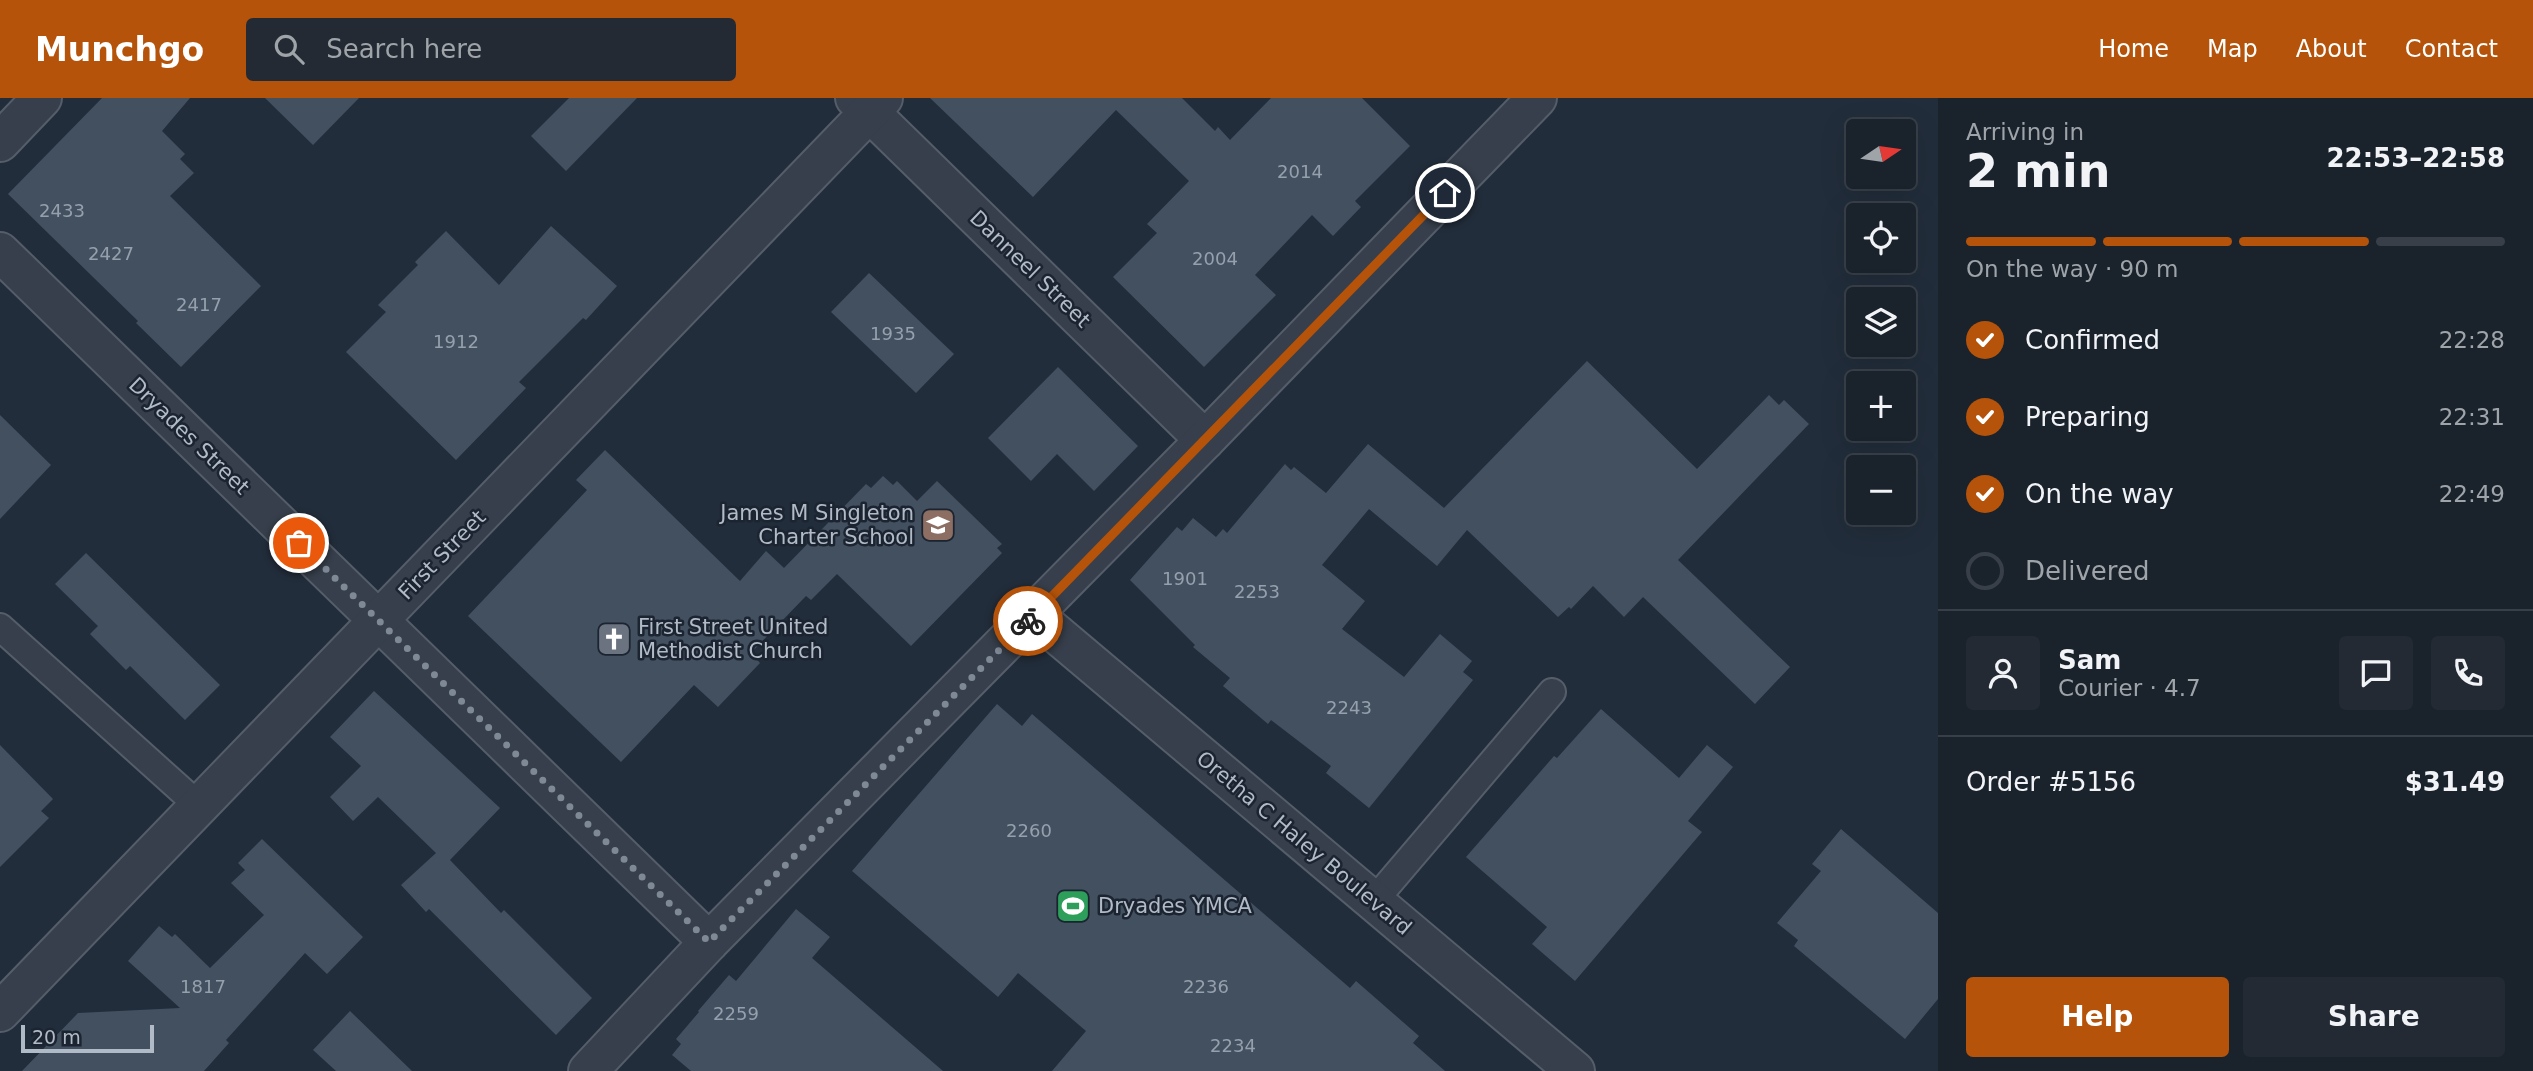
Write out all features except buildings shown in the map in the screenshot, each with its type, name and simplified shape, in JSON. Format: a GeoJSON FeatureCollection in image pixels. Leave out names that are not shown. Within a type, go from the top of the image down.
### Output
{"type":"FeatureCollection","features":[{"type":"Feature","properties":{"kind":"street"},"geometry":{"type":"LineString","coordinates":[[0,142],[42,98]]}},
{"type":"Feature","properties":{"kind":"street"},"geometry":{"type":"LineString","coordinates":[[590,1070],[709,942],[1034,615],[1537,98]]}},
{"type":"Feature","properties":{"kind":"street","name":"Danneel Street"},"geometry":{"type":"LineString","coordinates":[[869,103],[1205,440]]}},
{"type":"Feature","properties":{"kind":"street","name":"First Street"},"geometry":{"type":"LineString","coordinates":[[0,1012],[378,621],[869,103]]}},
{"type":"Feature","properties":{"kind":"street","name":"Dryades Street"},"geometry":{"type":"LineString","coordinates":[[0,252],[709,942]]}},
{"type":"Feature","properties":{"kind":"street","name":"Oretha C Haley Boulevard"},"geometry":{"type":"LineString","coordinates":[[1034,615],[1576,1071]]}},
{"type":"Feature","properties":{"kind":"lane"},"geometry":{"type":"LineString","coordinates":[[0,627],[199,806]]}},
{"type":"Feature","properties":{"kind":"lane"},"geometry":{"type":"LineString","coordinates":[[1373,902],[1552,692]]}},
{"type":"Feature","properties":{"kind":"way so far"},"geometry":{"type":"LineString","coordinates":[[299,543],[709,942],[1028,621]]}},
{"type":"Feature","properties":{"kind":"place","name":"James M Singleton Charter School"},"geometry":{"type":"Point","coordinates":[938,525]}},
{"type":"Feature","properties":{"kind":"place","name":"First Street United Methodist Church"},"geometry":{"type":"Point","coordinates":[614,639]}},
{"type":"Feature","properties":{"kind":"place","name":"Dryades YMCA"},"geometry":{"type":"Point","coordinates":[1073,906]}},
{"type":"Feature","properties":{"kind":"route"},"geometry":{"type":"LineString","coordinates":[[1028,621],[1445,193]]}}]}
